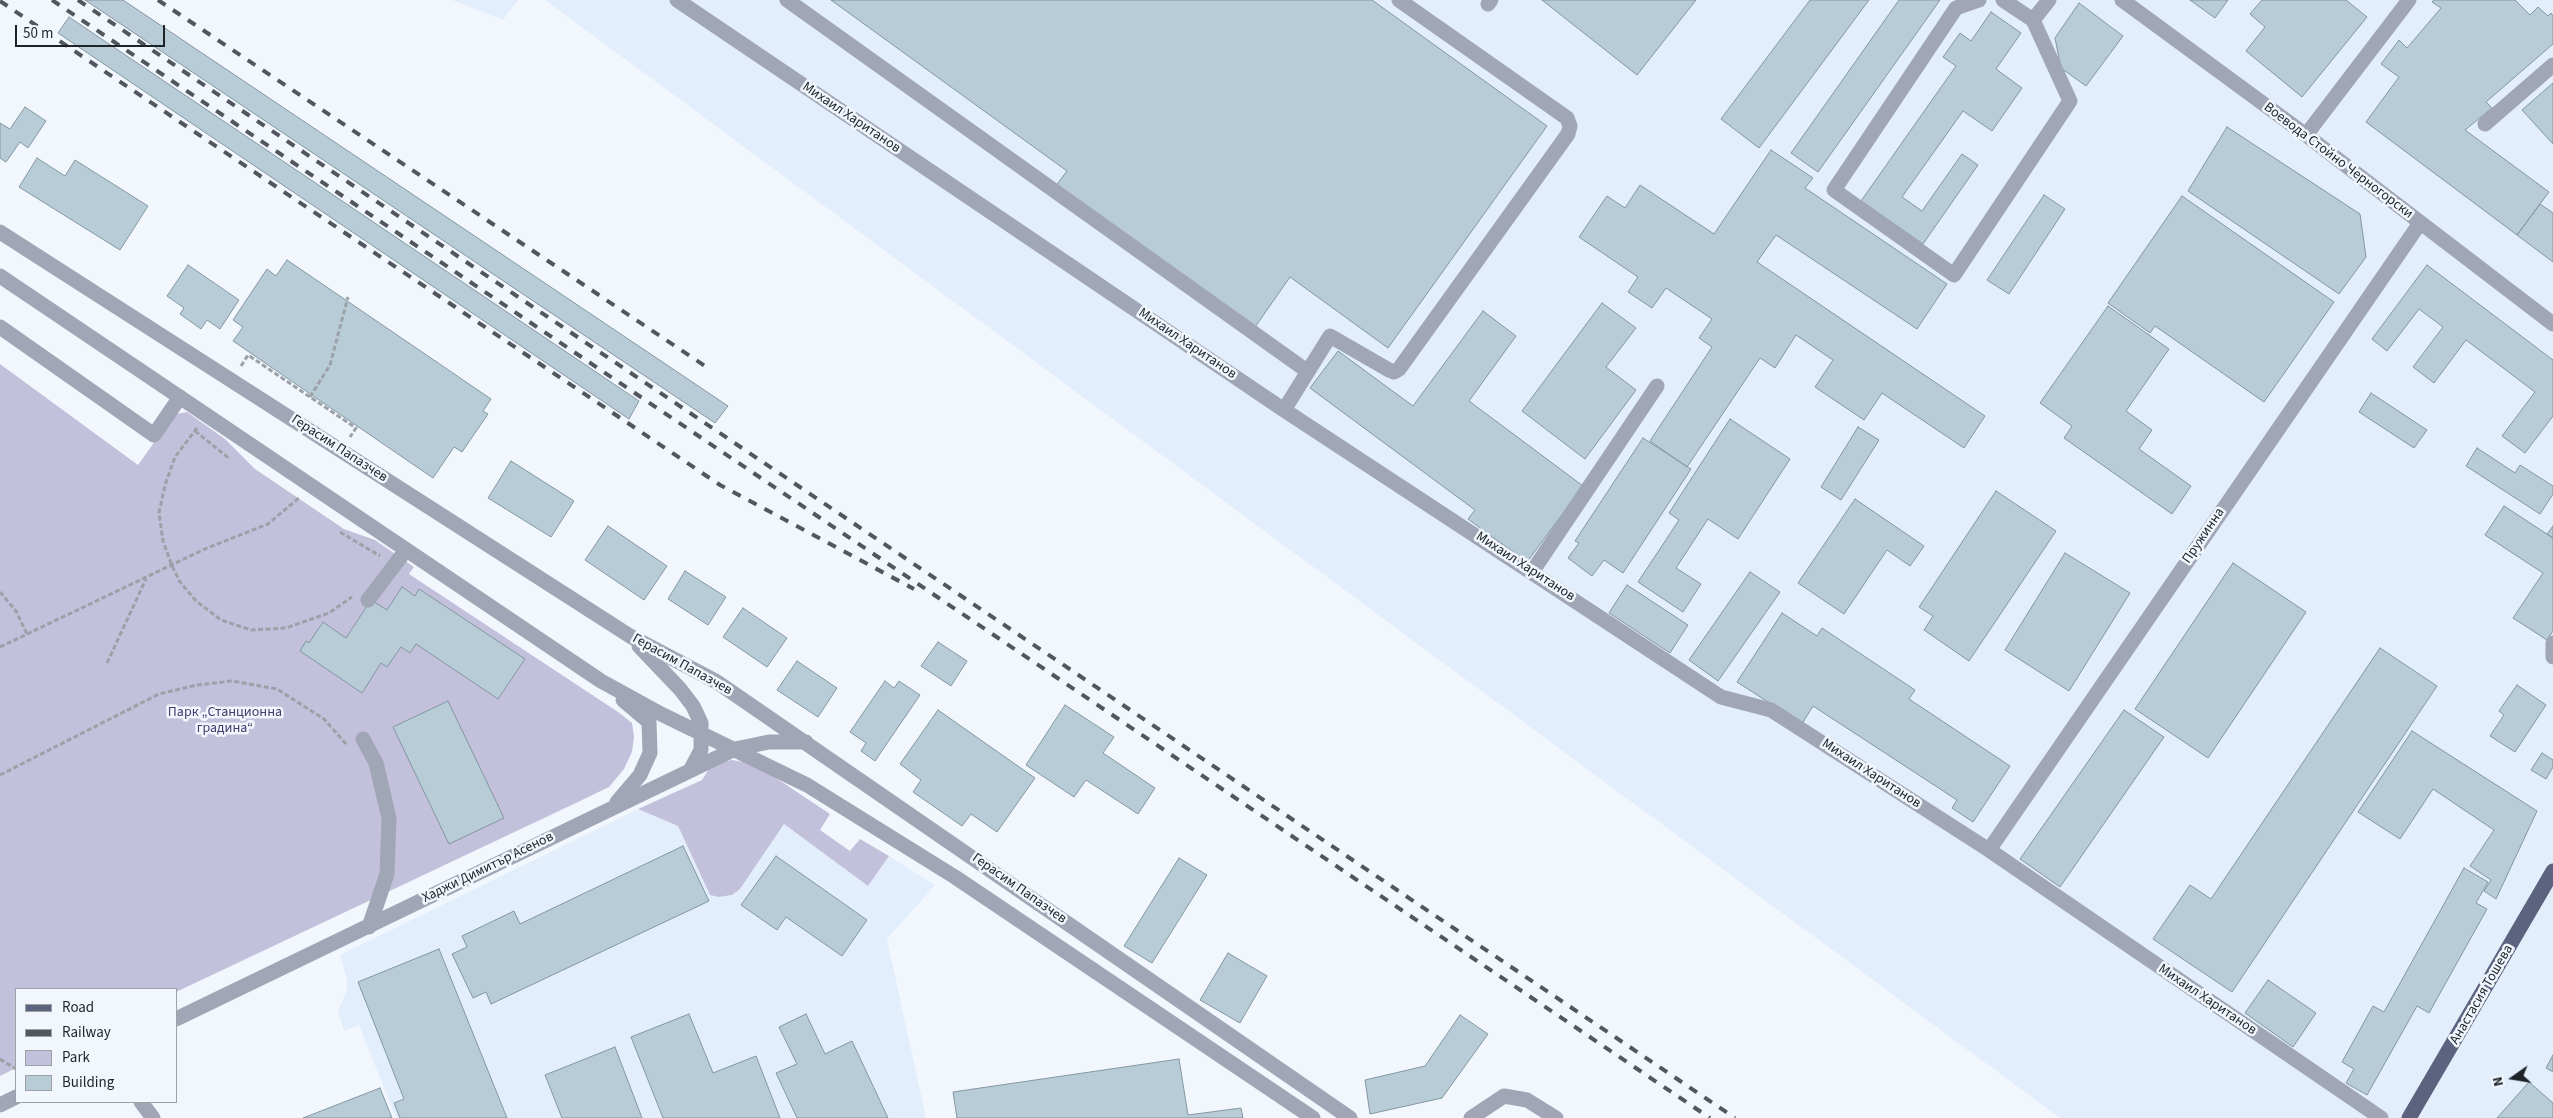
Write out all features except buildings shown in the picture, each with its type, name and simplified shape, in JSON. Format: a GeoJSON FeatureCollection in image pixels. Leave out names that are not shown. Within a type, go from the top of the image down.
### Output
{"type":"FeatureCollection","features":[{"type":"Feature","properties":{"kind":"main road","name":"Анастасия Тошева"},"geometry":{"type":"LineString","coordinates":[[2410,1118],[2553,871]]}},
{"type":"Feature","properties":{"kind":"street","name":"Михаил Хаританов"},"geometry":{"type":"LineString","coordinates":[[677,0],[1284,410],[1721,697],[1771,710],[1989,850],[2381,1118]]}},
{"type":"Feature","properties":{"kind":"street"},"geometry":{"type":"LineString","coordinates":[[787,0],[1307,371]]}},
{"type":"Feature","properties":{"kind":"street"},"geometry":{"type":"LineString","coordinates":[[1284,410],[1328,338],[1334,336],[1389,370],[1394,372],[1399,369],[1568,134],[1570,126],[1567,118],[1400,0]]}},
{"type":"Feature","properties":{"kind":"street"},"geometry":{"type":"LineString","coordinates":[[1980,0],[1956,8],[1834,190],[1954,275],[2070,100],[2033,20],[2003,0]]}},
{"type":"Feature","properties":{"kind":"street"},"geometry":{"type":"LineString","coordinates":[[2033,20],[2049,0]]}},
{"type":"Feature","properties":{"kind":"street","name":"Воевода Стойно Черногорски"},"geometry":{"type":"LineString","coordinates":[[2122,0],[2306,135],[2553,324]]}},
{"type":"Feature","properties":{"kind":"street"},"geometry":{"type":"LineString","coordinates":[[2306,135],[2409,0]]}},
{"type":"Feature","properties":{"kind":"street"},"geometry":{"type":"LineString","coordinates":[[2485,124],[2553,65]]}},
{"type":"Feature","properties":{"kind":"street","name":"Пружинна"},"geometry":{"type":"LineString","coordinates":[[1989,850],[2420,223]]}},
{"type":"Feature","properties":{"kind":"street","name":"Герасим Папазчев"},"geometry":{"type":"LineString","coordinates":[[0,232],[630,636],[717,682],[967,852],[1298,1084],[1350,1118]]}},
{"type":"Feature","properties":{"kind":"street","name":"Герасим Папазчев"},"geometry":{"type":"LineString","coordinates":[[0,276],[602,681],[703,734],[807,785],[955,877],[1300,1113],[1312,1118]]}},
{"type":"Feature","properties":{"kind":"street"},"geometry":{"type":"LineString","coordinates":[[0,327],[154,435],[180,397]]}},
{"type":"Feature","properties":{"kind":"street"},"geometry":{"type":"LineString","coordinates":[[1532,572],[1656,386]]}},
{"type":"Feature","properties":{"kind":"street"},"geometry":{"type":"LineString","coordinates":[[362,597],[401,547]]}},
{"type":"Feature","properties":{"kind":"street"},"geometry":{"type":"LineString","coordinates":[[630,636],[680,688],[693,706],[701,723],[703,734],[700,750],[691,769]]}},
{"type":"Feature","properties":{"kind":"street"},"geometry":{"type":"LineString","coordinates":[[2553,644],[2553,656]]}},
{"type":"Feature","properties":{"kind":"street"},"geometry":{"type":"LineString","coordinates":[[602,681],[649,722],[650,753],[640,775],[613,807]]}},
{"type":"Feature","properties":{"kind":"street"},"geometry":{"type":"LineString","coordinates":[[362,739],[376,763],[389,818],[386,874],[369,926]]}},
{"type":"Feature","properties":{"kind":"street","name":"Хаджи Димитър Асенов"},"geometry":{"type":"LineString","coordinates":[[178,1018],[735,749],[769,742],[806,742]]}},
{"type":"Feature","properties":{"kind":"street"},"geometry":{"type":"LineString","coordinates":[[955,877],[967,852]]}},
{"type":"Feature","properties":{"kind":"street"},"geometry":{"type":"LineString","coordinates":[[1298,1084],[1300,1113]]}},
{"type":"Feature","properties":{"kind":"street"},"geometry":{"type":"LineString","coordinates":[[1471,1118],[1504,1096],[1527,1100],[1556,1118]]}},
{"type":"Feature","properties":{"kind":"street"},"geometry":{"type":"LineString","coordinates":[[0,1105],[15,1098]]}},
{"type":"Feature","properties":{"kind":"street"},"geometry":{"type":"LineString","coordinates":[[142,1103],[152,1118]]}},
{"type":"Feature","properties":{"kind":"path"},"geometry":{"type":"LineString","coordinates":[[310,398],[330,366],[348,297]]}},
{"type":"Feature","properties":{"kind":"path"},"geometry":{"type":"LineString","coordinates":[[248,355],[356,428],[340,449]]}},
{"type":"Feature","properties":{"kind":"path"},"geometry":{"type":"LineString","coordinates":[[230,458],[195,431],[175,457],[165,485],[159,513],[163,541],[180,582],[196,601],[221,620],[251,630],[286,628],[329,613],[362,597]]}},
{"type":"Feature","properties":{"kind":"path"},"geometry":{"type":"LineString","coordinates":[[0,647],[146,579],[206,548],[268,524],[312,486]]}},
{"type":"Feature","properties":{"kind":"path"},"geometry":{"type":"LineString","coordinates":[[340,532],[385,558],[401,547]]}},
{"type":"Feature","properties":{"kind":"path"},"geometry":{"type":"LineString","coordinates":[[107,663],[146,579]]}},
{"type":"Feature","properties":{"kind":"path"},"geometry":{"type":"LineString","coordinates":[[0,592],[16,611],[27,634]]}},
{"type":"Feature","properties":{"kind":"path"},"geometry":{"type":"LineString","coordinates":[[0,775],[159,694],[197,685],[232,681],[277,689],[324,719],[346,745],[353,746],[362,739]]}},
{"type":"Feature","properties":{"kind":"path"},"geometry":{"type":"LineString","coordinates":[[0,1059],[15,1068]]}},
{"type":"Feature","properties":{"kind":"shaded area"},"geometry":{"type":"Polygon","coordinates":[[[452,0],[518,0],[503,20],[452,0]]]}},
{"type":"Feature","properties":{"kind":"shaded area"},"geometry":{"type":"Polygon","coordinates":[[[545,0],[2553,0],[2553,1118],[2060,1118],[545,0]]]}},
{"type":"Feature","properties":{"kind":"shaded area"},"geometry":{"type":"Polygon","coordinates":[[[638,809],[678,826],[710,895],[719,897],[732,895],[740,889],[784,824],[868,886],[889,856],[935,885],[887,939],[926,1118],[396,1118],[359,1025],[344,1031],[338,1012],[347,989],[347,979],[340,955],[638,809]]]}},
{"type":"Feature","properties":{"kind":"green space","name":"Парк „Станционна градина“"},"geometry":{"type":"Polygon","coordinates":[[[0,364],[138,465],[170,420],[176,414],[187,412],[225,439],[255,469],[344,529],[375,540],[414,567],[409,574],[632,723],[634,737],[632,752],[624,769],[609,787],[178,991],[178,988],[15,988],[15,1068],[0,1076],[0,364]]]}},
{"type":"Feature","properties":{"kind":"green space"},"geometry":{"type":"Polygon","coordinates":[[[732,760],[755,764],[830,814],[820,830],[850,851],[860,839],[889,856],[868,886],[784,824],[740,889],[732,895],[719,897],[710,895],[678,826],[638,809],[702,780],[712,764],[732,760]]]}},
{"type":"Feature","properties":{"kind":"railway"},"geometry":{"type":"LineString","coordinates":[[52,0],[1710,1118]]}},
{"type":"Feature","properties":{"kind":"railway"},"geometry":{"type":"LineString","coordinates":[[78,0],[1735,1118]]}},
{"type":"Feature","properties":{"kind":"railway"},"geometry":{"type":"LineString","coordinates":[[158,0],[708,368]]}},
{"type":"Feature","properties":{"kind":"railway"},"geometry":{"type":"LineString","coordinates":[[0,1],[720,485],[914,589]]}}]}
